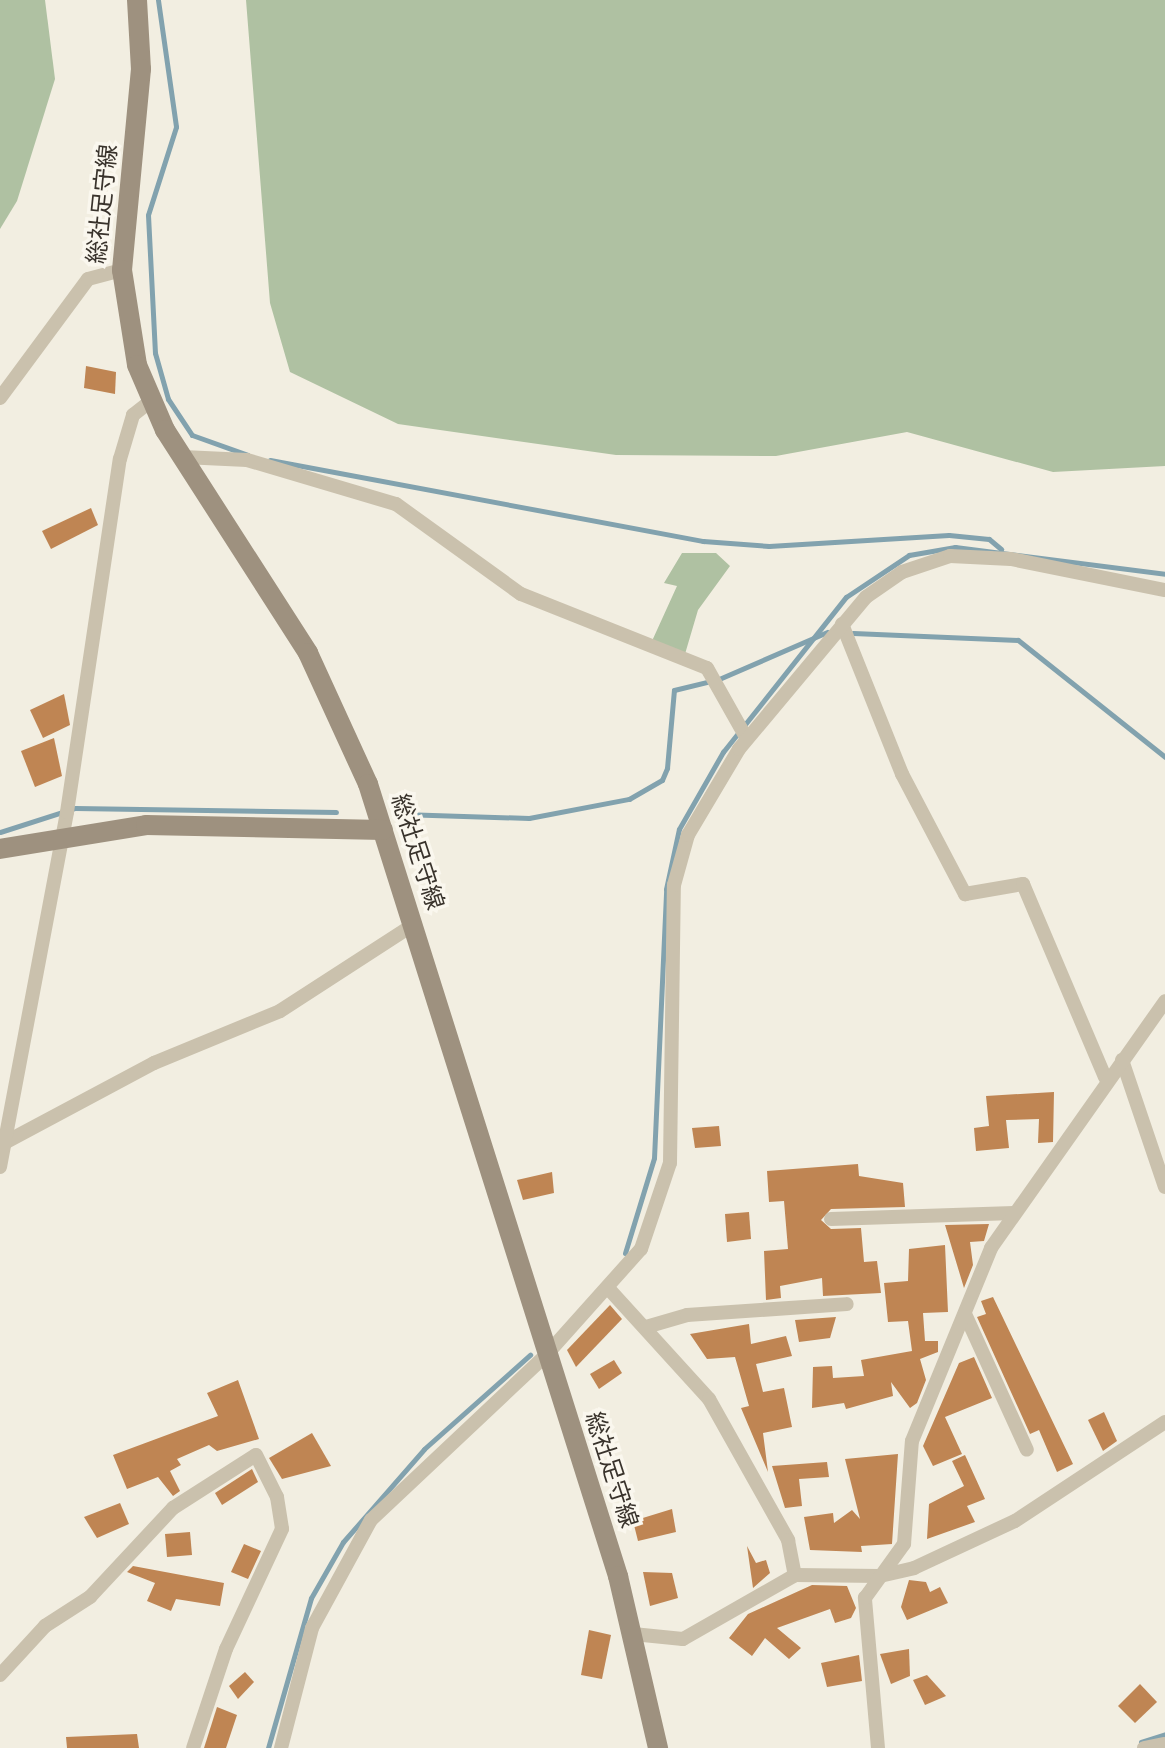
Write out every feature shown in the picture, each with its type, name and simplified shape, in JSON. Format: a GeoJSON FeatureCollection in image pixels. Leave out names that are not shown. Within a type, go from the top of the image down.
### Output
{"type":"FeatureCollection","features":[{"type":"Feature","properties":{"kind":"main road","name":"総社足守線"},"geometry":{"type":"LineString","coordinates":[[137,0],[141,69],[122,270],[128,325],[151,401],[322,677],[383,830],[633,1634],[658,1748]]}},
{"type":"Feature","properties":{"kind":"main road"},"geometry":{"type":"LineString","coordinates":[[0,849],[63,834],[146,825],[383,830]]}},
{"type":"Feature","properties":{"kind":"street"},"geometry":{"type":"LineString","coordinates":[[0,398],[88,279],[122,270]]}},
{"type":"Feature","properties":{"kind":"street"},"geometry":{"type":"LineString","coordinates":[[0,1167],[68,808],[120,459],[133,415],[151,401]]}},
{"type":"Feature","properties":{"kind":"street"},"geometry":{"type":"LineString","coordinates":[[183,457],[247,460],[374,493],[521,594],[718,679],[742,734]]}},
{"type":"Feature","properties":{"kind":"street"},"geometry":{"type":"LineString","coordinates":[[281,1748],[312,1628],[371,1520],[547,1354],[641,1249],[670,1163],[674,885],[688,835],[742,734],[842,624],[902,572],[950,556],[1011,559],[1165,590]]}},
{"type":"Feature","properties":{"kind":"street"},"geometry":{"type":"LineString","coordinates":[[842,624],[902,774],[965,894],[1023,884],[1105,1077]]}},
{"type":"Feature","properties":{"kind":"street"},"geometry":{"type":"LineString","coordinates":[[6,1142],[154,1063],[280,1011],[413,925]]}},
{"type":"Feature","properties":{"kind":"street"},"geometry":{"type":"LineString","coordinates":[[878,1748],[864,1620],[865,1598],[904,1544],[912,1441],[965,1314],[1014,1213],[1105,1077],[1122,1060],[1165,1001]]}},
{"type":"Feature","properties":{"kind":"street"},"geometry":{"type":"LineString","coordinates":[[1122,1060],[1165,1187]]}},
{"type":"Feature","properties":{"kind":"street"},"geometry":{"type":"LineString","coordinates":[[831,1219],[1014,1213]]}},
{"type":"Feature","properties":{"kind":"street"},"geometry":{"type":"LineString","coordinates":[[608,1288],[709,1399],[788,1540],[795,1575]]}},
{"type":"Feature","properties":{"kind":"street"},"geometry":{"type":"LineString","coordinates":[[646,1327],[687,1315],[847,1304]]}},
{"type":"Feature","properties":{"kind":"street"},"geometry":{"type":"LineString","coordinates":[[965,1314],[1027,1450]]}},
{"type":"Feature","properties":{"kind":"street"},"geometry":{"type":"LineString","coordinates":[[633,1634],[683,1639],[795,1575],[880,1576],[1015,1521],[1165,1422]]}},
{"type":"Feature","properties":{"kind":"street"},"geometry":{"type":"LineString","coordinates":[[0,1675],[45,1626],[90,1597],[173,1508],[256,1455],[277,1497],[282,1529],[226,1649],[193,1748]]}},
{"type":"Feature","properties":{"kind":"street"},"geometry":{"type":"LineString","coordinates":[[1144,1748],[1165,1744]]}},
{"type":"Feature","properties":{"kind":"green space"},"geometry":{"type":"Polygon","coordinates":[[[0,0],[45,0],[55,79],[17,201],[0,229],[0,0]]]}},
{"type":"Feature","properties":{"kind":"green space"},"geometry":{"type":"Polygon","coordinates":[[[246,0],[1165,0],[1165,466],[1053,472],[907,432],[776,456],[616,455],[398,424],[290,372],[270,303],[246,0]]]}},
{"type":"Feature","properties":{"kind":"green space"},"geometry":{"type":"Polygon","coordinates":[[[682,553],[716,553],[730,566],[698,610],[685,654],[652,641],[677,586],[664,583],[682,553]]]}},
{"type":"Feature","properties":{"kind":"building"},"geometry":{"type":"Polygon","coordinates":[[[86,366],[116,372],[115,394],[84,388],[86,366]]]}},
{"type":"Feature","properties":{"kind":"building"},"geometry":{"type":"Polygon","coordinates":[[[91,508],[98,525],[51,549],[42,531],[91,508]]]}},
{"type":"Feature","properties":{"kind":"building"},"geometry":{"type":"Polygon","coordinates":[[[64,694],[70,725],[43,738],[30,710],[64,694]]]}},
{"type":"Feature","properties":{"kind":"building"},"geometry":{"type":"Polygon","coordinates":[[[54,738],[62,776],[35,787],[21,751],[54,738]]]}},
{"type":"Feature","properties":{"kind":"building"},"geometry":{"type":"Polygon","coordinates":[[[1054,1092],[1053,1142],[1038,1143],[1039,1119],[1006,1120],[1009,1148],[976,1151],[974,1128],[989,1126],[986,1096],[1054,1092]]]}},
{"type":"Feature","properties":{"kind":"building"},"geometry":{"type":"Polygon","coordinates":[[[719,1126],[721,1146],[695,1148],[692,1128],[719,1126]]]}},
{"type":"Feature","properties":{"kind":"building"},"geometry":{"type":"Polygon","coordinates":[[[858,1164],[859,1176],[903,1183],[905,1207],[831,1209],[821,1220],[831,1229],[861,1228],[864,1262],[877,1261],[881,1293],[823,1296],[822,1278],[780,1286],[781,1298],[766,1300],[764,1251],[788,1249],[784,1201],[769,1202],[767,1171],[858,1164]]]}},
{"type":"Feature","properties":{"kind":"building"},"geometry":{"type":"Polygon","coordinates":[[[552,1172],[554,1193],[523,1200],[517,1180],[552,1172]]]}},
{"type":"Feature","properties":{"kind":"building"},"geometry":{"type":"Polygon","coordinates":[[[749,1212],[751,1239],[727,1242],[725,1214],[749,1212]]]}},
{"type":"Feature","properties":{"kind":"building"},"geometry":{"type":"Polygon","coordinates":[[[989,1224],[984,1241],[970,1242],[973,1265],[964,1288],[945,1225],[989,1224]]]}},
{"type":"Feature","properties":{"kind":"building"},"geometry":{"type":"Polygon","coordinates":[[[945,1245],[948,1312],[923,1313],[925,1341],[938,1341],[938,1352],[920,1359],[926,1380],[917,1403],[910,1408],[891,1382],[893,1396],[846,1409],[844,1403],[812,1408],[813,1367],[832,1366],[833,1378],[864,1376],[861,1360],[912,1351],[908,1321],[888,1322],[884,1283],[908,1281],[909,1249],[945,1245]]]}},
{"type":"Feature","properties":{"kind":"building"},"geometry":{"type":"Polygon","coordinates":[[[993,1297],[1073,1464],[1057,1472],[1039,1430],[1030,1434],[977,1317],[986,1314],[981,1301],[993,1297]]]}},
{"type":"Feature","properties":{"kind":"building"},"geometry":{"type":"Polygon","coordinates":[[[610,1305],[622,1319],[576,1367],[567,1350],[610,1305]]]}},
{"type":"Feature","properties":{"kind":"building"},"geometry":{"type":"Polygon","coordinates":[[[836,1317],[830,1338],[799,1342],[795,1320],[836,1317]]]}},
{"type":"Feature","properties":{"kind":"building"},"geometry":{"type":"Polygon","coordinates":[[[749,1324],[751,1344],[786,1336],[792,1356],[756,1364],[763,1392],[784,1388],[792,1427],[763,1433],[768,1472],[741,1408],[749,1406],[735,1357],[707,1359],[690,1334],[749,1324]]]}},
{"type":"Feature","properties":{"kind":"building"},"geometry":{"type":"Polygon","coordinates":[[[974,1357],[992,1398],[945,1417],[962,1454],[933,1466],[923,1446],[959,1363],[974,1357]]]}},
{"type":"Feature","properties":{"kind":"building"},"geometry":{"type":"Polygon","coordinates":[[[614,1360],[622,1373],[599,1389],[590,1374],[614,1360]]]}},
{"type":"Feature","properties":{"kind":"building"},"geometry":{"type":"Polygon","coordinates":[[[238,1380],[259,1439],[217,1451],[209,1445],[177,1459],[181,1465],[170,1471],[180,1491],[173,1496],[158,1477],[127,1489],[113,1455],[218,1416],[207,1393],[238,1380]]]}},
{"type":"Feature","properties":{"kind":"building"},"geometry":{"type":"Polygon","coordinates":[[[1104,1412],[1117,1441],[1103,1451],[1088,1420],[1104,1412]]]}},
{"type":"Feature","properties":{"kind":"building"},"geometry":{"type":"Polygon","coordinates":[[[312,1433],[331,1466],[282,1479],[269,1458],[312,1433]]]}},
{"type":"Feature","properties":{"kind":"building"},"geometry":{"type":"Polygon","coordinates":[[[898,1454],[892,1544],[861,1546],[862,1552],[810,1550],[804,1517],[833,1513],[834,1523],[852,1510],[860,1519],[845,1459],[898,1454]]]}},
{"type":"Feature","properties":{"kind":"building"},"geometry":{"type":"Polygon","coordinates":[[[965,1455],[985,1499],[967,1506],[975,1522],[927,1539],[929,1504],[964,1486],[952,1461],[965,1455]]]}},
{"type":"Feature","properties":{"kind":"building"},"geometry":{"type":"Polygon","coordinates":[[[827,1462],[829,1477],[799,1479],[802,1506],[785,1508],[772,1466],[827,1462]]]}},
{"type":"Feature","properties":{"kind":"building"},"geometry":{"type":"Polygon","coordinates":[[[252,1469],[258,1482],[222,1505],[215,1493],[252,1469]]]}},
{"type":"Feature","properties":{"kind":"building"},"geometry":{"type":"Polygon","coordinates":[[[120,1503],[129,1524],[97,1538],[84,1517],[120,1503]]]}},
{"type":"Feature","properties":{"kind":"building"},"geometry":{"type":"Polygon","coordinates":[[[672,1509],[676,1532],[638,1541],[633,1521],[672,1509]]]}},
{"type":"Feature","properties":{"kind":"building"},"geometry":{"type":"Polygon","coordinates":[[[190,1532],[192,1555],[167,1557],[165,1534],[190,1532]]]}},
{"type":"Feature","properties":{"kind":"building"},"geometry":{"type":"Polygon","coordinates":[[[244,1544],[261,1551],[248,1579],[231,1572],[244,1544]]]}},
{"type":"Feature","properties":{"kind":"building"},"geometry":{"type":"Polygon","coordinates":[[[747,1546],[756,1563],[766,1560],[770,1573],[753,1588],[747,1546]]]}},
{"type":"Feature","properties":{"kind":"building"},"geometry":{"type":"Polygon","coordinates":[[[133,1566],[224,1583],[220,1606],[176,1599],[171,1611],[147,1601],[155,1583],[127,1572],[133,1566]]]}},
{"type":"Feature","properties":{"kind":"building"},"geometry":{"type":"Polygon","coordinates":[[[643,1572],[672,1573],[678,1598],[650,1606],[643,1572]]]}},
{"type":"Feature","properties":{"kind":"building"},"geometry":{"type":"Polygon","coordinates":[[[909,1580],[926,1582],[930,1592],[940,1587],[948,1603],[907,1620],[901,1607],[909,1580]]]}},
{"type":"Feature","properties":{"kind":"building"},"geometry":{"type":"Polygon","coordinates":[[[812,1585],[847,1586],[856,1608],[851,1618],[835,1623],[830,1609],[777,1628],[801,1648],[789,1659],[765,1638],[752,1656],[729,1638],[748,1614],[812,1585]]]}},
{"type":"Feature","properties":{"kind":"building"},"geometry":{"type":"Polygon","coordinates":[[[589,1630],[611,1635],[602,1679],[581,1675],[589,1630]]]}},
{"type":"Feature","properties":{"kind":"building"},"geometry":{"type":"Polygon","coordinates":[[[909,1649],[910,1676],[891,1684],[880,1654],[909,1649]]]}},
{"type":"Feature","properties":{"kind":"building"},"geometry":{"type":"Polygon","coordinates":[[[859,1655],[862,1681],[827,1687],[821,1663],[859,1655]]]}},
{"type":"Feature","properties":{"kind":"building"},"geometry":{"type":"Polygon","coordinates":[[[245,1672],[254,1682],[238,1699],[229,1686],[245,1672]]]}},
{"type":"Feature","properties":{"kind":"building"},"geometry":{"type":"Polygon","coordinates":[[[927,1675],[946,1696],[925,1705],[913,1680],[927,1675]]]}},
{"type":"Feature","properties":{"kind":"building"},"geometry":{"type":"Polygon","coordinates":[[[1140,1684],[1157,1702],[1135,1723],[1118,1706],[1140,1684]]]}},
{"type":"Feature","properties":{"kind":"building"},"geometry":{"type":"Polygon","coordinates":[[[217,1707],[237,1715],[226,1748],[204,1748],[217,1707]]]}},
{"type":"Feature","properties":{"kind":"building"},"geometry":{"type":"Polygon","coordinates":[[[137,1734],[139,1748],[67,1748],[66,1737],[137,1734]]]}},
{"type":"Feature","properties":{"kind":"waterway"},"geometry":{"type":"LineString","coordinates":[[158,0],[176,127],[148,215],[155,353],[168,399],[192,435],[248,455]]}},
{"type":"Feature","properties":{"kind":"waterway"},"geometry":{"type":"LineString","coordinates":[[270,460],[703,541],[769,546],[949,535],[989,539],[1001,549]]}},
{"type":"Feature","properties":{"kind":"waterway"},"geometry":{"type":"LineString","coordinates":[[625,1253],[654,1158],[666,889],[679,829],[723,752],[846,597],[909,555],[955,547],[1165,574]]}},
{"type":"Feature","properties":{"kind":"waterway"},"geometry":{"type":"LineString","coordinates":[[401,814],[529,818],[629,799],[662,780],[667,768],[674,690],[719,679],[827,632]]}},
{"type":"Feature","properties":{"kind":"waterway"},"geometry":{"type":"LineString","coordinates":[[853,633],[1018,640],[1165,757]]}},
{"type":"Feature","properties":{"kind":"waterway"},"geometry":{"type":"LineString","coordinates":[[0,832],[75,808],[336,812]]}},
{"type":"Feature","properties":{"kind":"waterway"},"geometry":{"type":"LineString","coordinates":[[268,1748],[311,1598],[343,1542],[424,1449],[530,1355]]}},
{"type":"Feature","properties":{"kind":"waterway"},"geometry":{"type":"LineString","coordinates":[[1141,1742],[1165,1734]]}}]}
